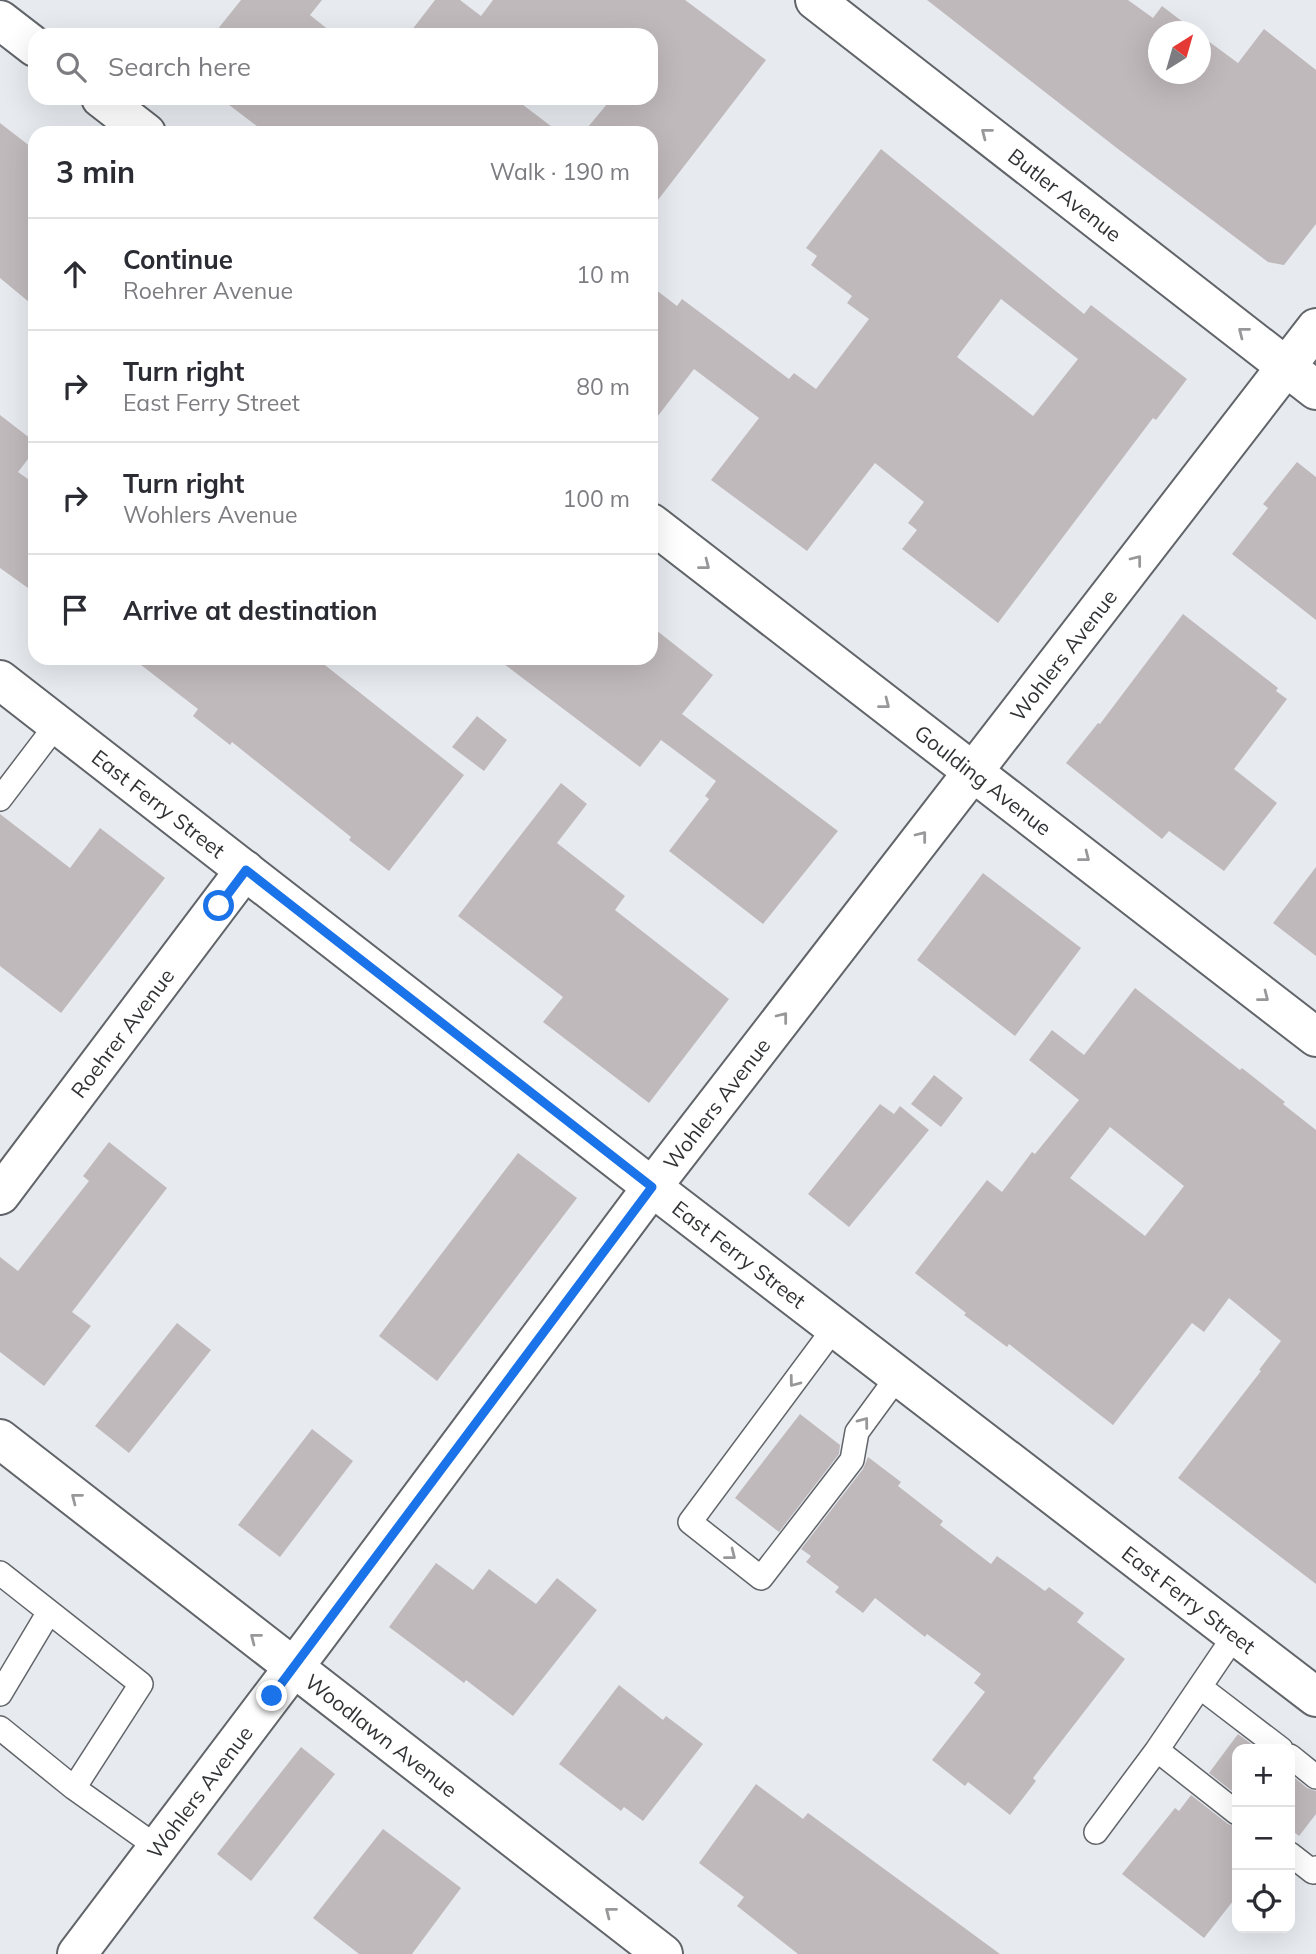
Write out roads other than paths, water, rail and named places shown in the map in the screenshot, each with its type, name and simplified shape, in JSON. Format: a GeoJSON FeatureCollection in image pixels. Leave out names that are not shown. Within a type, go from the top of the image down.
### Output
{"type":"FeatureCollection","features":[{"type":"Feature","properties":{"kind":"street","name":"Butler Avenue"},"geometry":{"type":"LineString","coordinates":[[815,0],[1316,390]]}},
{"type":"Feature","properties":{"kind":"street"},"geometry":{"type":"LineString","coordinates":[[0,20],[28,42]]}},
{"type":"Feature","properties":{"kind":"street"},"geometry":{"type":"LineString","coordinates":[[110,105],[137,126]]}},
{"type":"Feature","properties":{"kind":"street","name":"Wohlers Avenue"},"geometry":{"type":"LineString","coordinates":[[77,1954],[652,1187],[1316,328]]}},
{"type":"Feature","properties":{"kind":"street","name":"Goulding Avenue"},"geometry":{"type":"LineString","coordinates":[[658,528],[1316,1037]]}},
{"type":"Feature","properties":{"kind":"street","name":"East Ferry Street"},"geometry":{"type":"LineString","coordinates":[[0,680],[652,1187],[1316,1697]]}},
{"type":"Feature","properties":{"kind":"street","name":"Roehrer Avenue"},"geometry":{"type":"LineString","coordinates":[[0,1195],[246,870]]}},
{"type":"Feature","properties":{"kind":"street","name":"Woodlawn Avenue"},"geometry":{"type":"LineString","coordinates":[[0,1439],[663,1954]]}},
{"type":"Feature","properties":{"kind":"lane"},"geometry":{"type":"LineString","coordinates":[[0,799],[57,724]]}},
{"type":"Feature","properties":{"kind":"lane"},"geometry":{"type":"LineString","coordinates":[[835,1327],[690,1522],[761,1578],[852,1460],[857,1432],[898,1376]]}},
{"type":"Feature","properties":{"kind":"lane"},"geometry":{"type":"LineString","coordinates":[[0,1573],[141,1684],[74,1788]]}},
{"type":"Feature","properties":{"kind":"lane"},"geometry":{"type":"LineString","coordinates":[[0,1694],[50,1612]]}},
{"type":"Feature","properties":{"kind":"lane"},"geometry":{"type":"LineString","coordinates":[[1096,1832],[1157,1750],[1235,1635]]}},
{"type":"Feature","properties":{"kind":"lane"},"geometry":{"type":"LineString","coordinates":[[1200,1687],[1274,1744]]}},
{"type":"Feature","properties":{"kind":"lane"},"geometry":{"type":"LineString","coordinates":[[0,1728],[74,1788],[157,1847]]}},
{"type":"Feature","properties":{"kind":"lane"},"geometry":{"type":"LineString","coordinates":[[1157,1750],[1232,1809]]}},
{"type":"Feature","properties":{"kind":"lane"},"geometry":{"type":"LineString","coordinates":[[1295,1760],[1316,1777]]}},
{"type":"Feature","properties":{"kind":"lane"},"geometry":{"type":"LineString","coordinates":[[1295,1858],[1313,1872],[1316,1868]]}}]}
